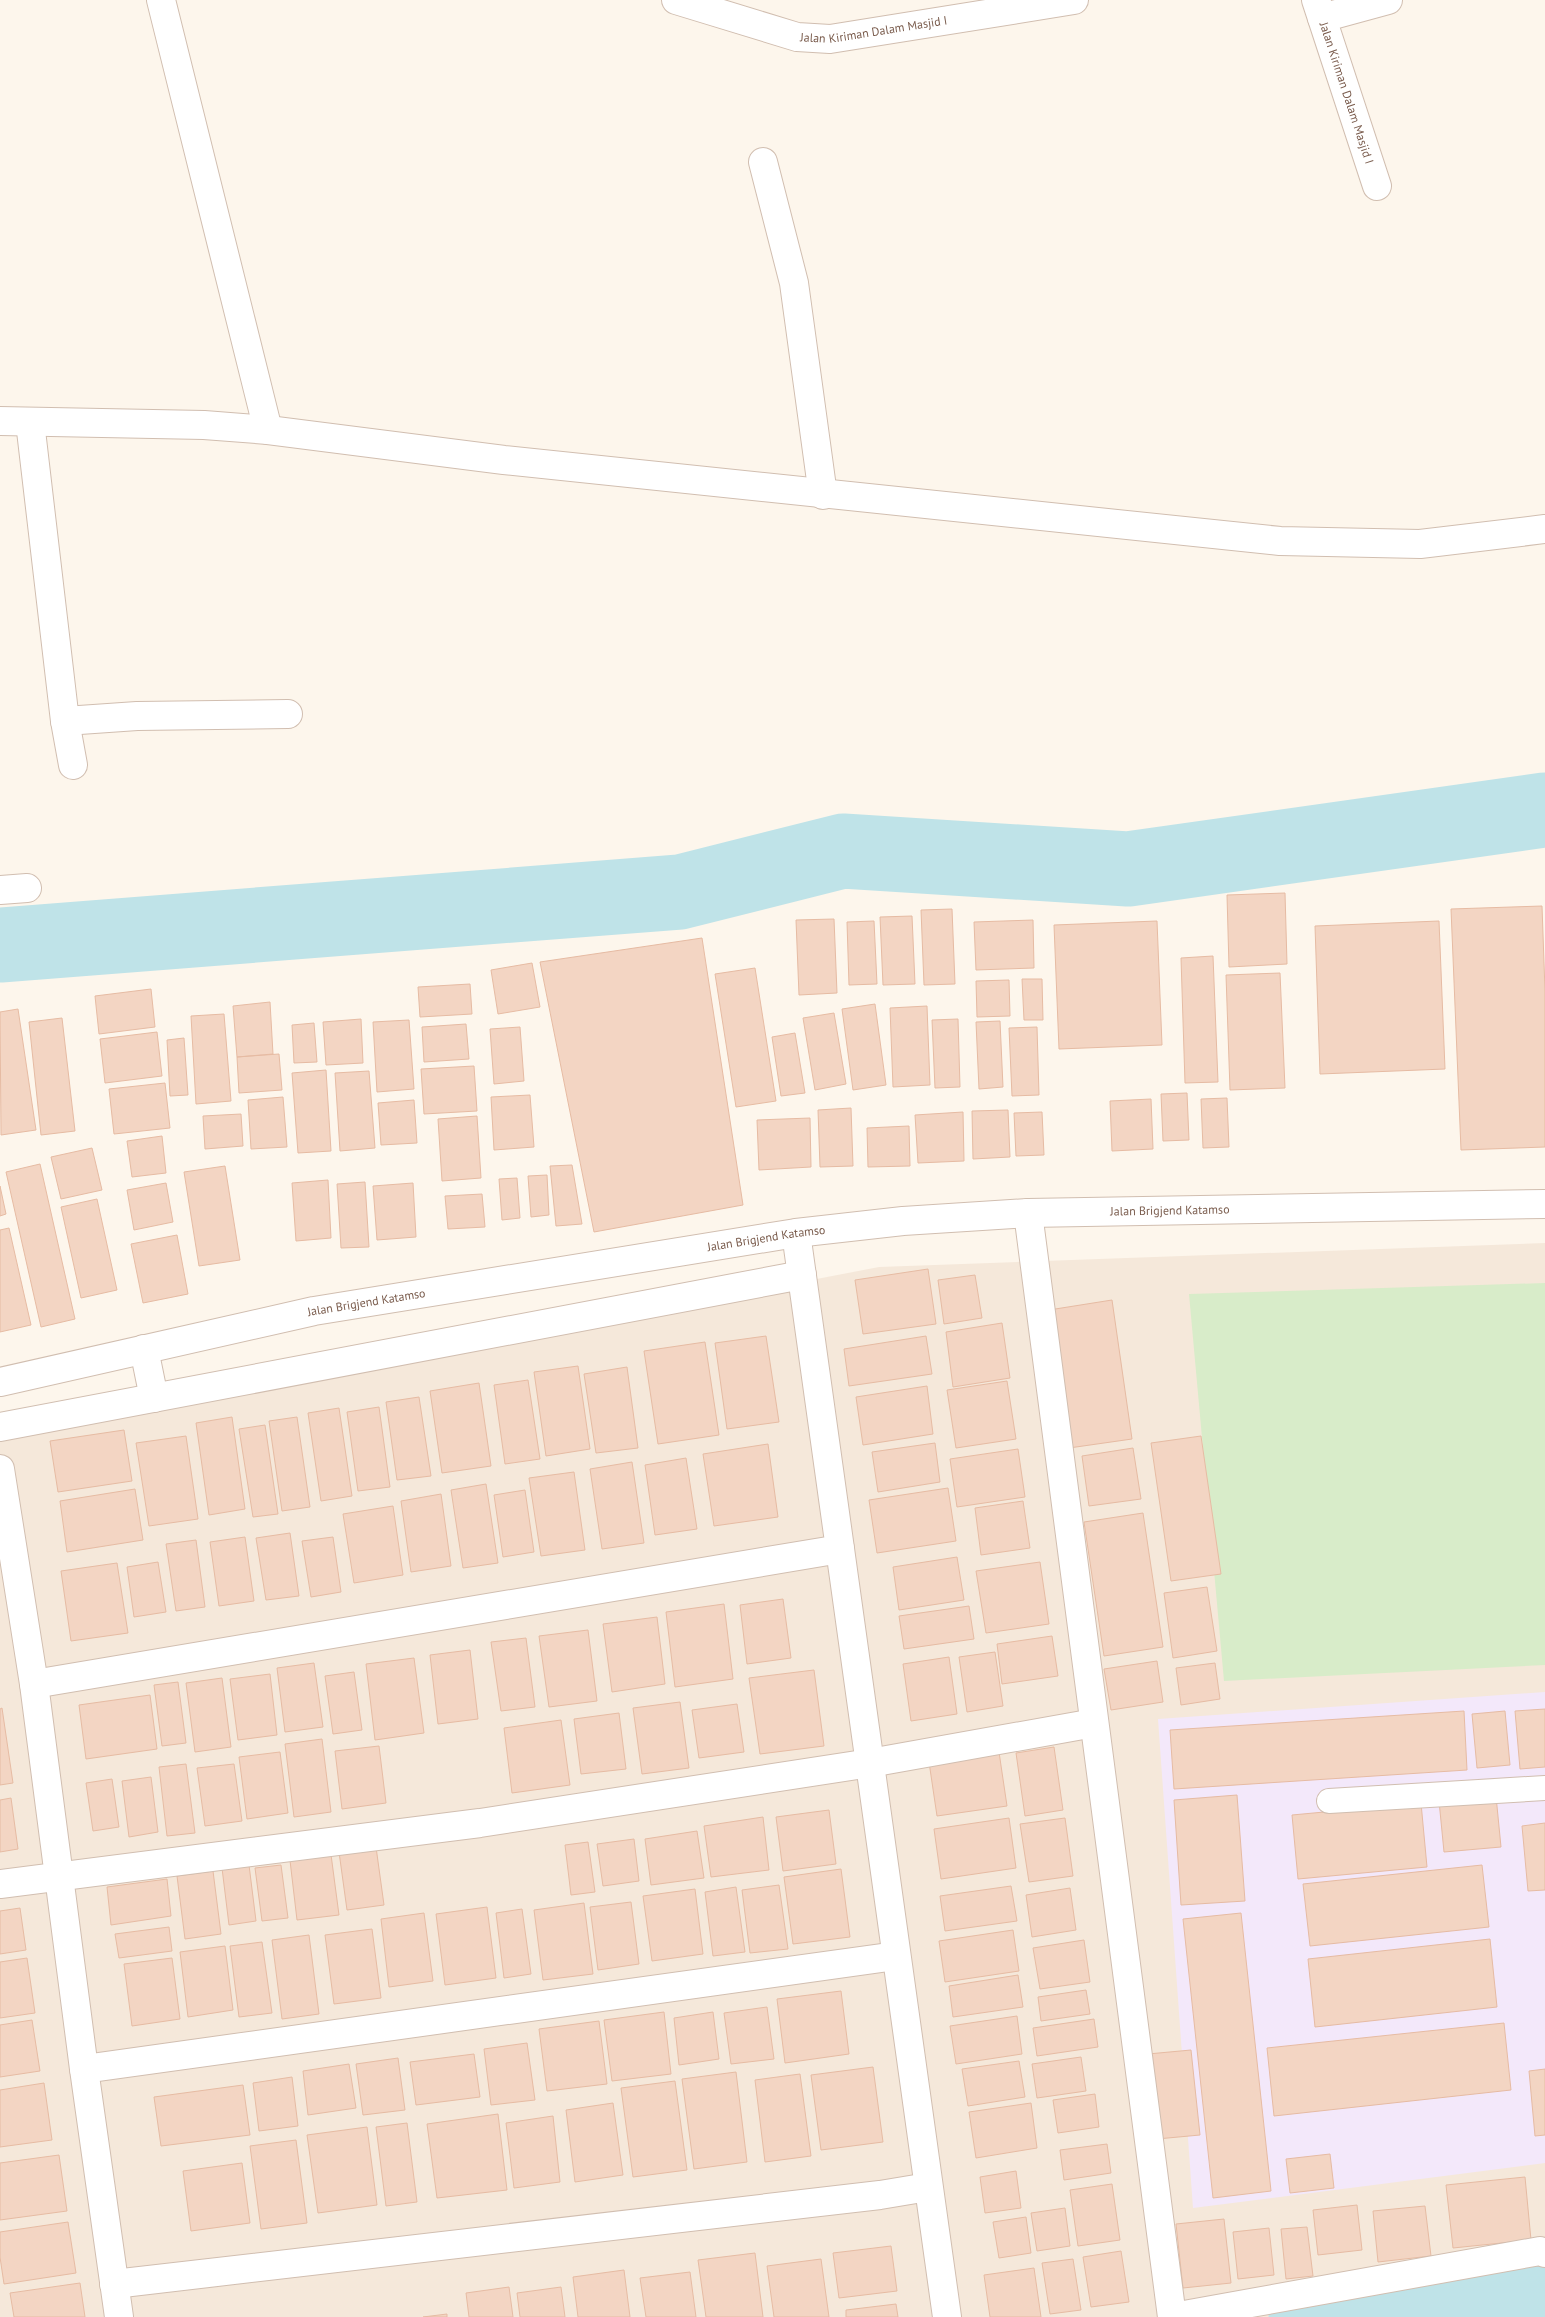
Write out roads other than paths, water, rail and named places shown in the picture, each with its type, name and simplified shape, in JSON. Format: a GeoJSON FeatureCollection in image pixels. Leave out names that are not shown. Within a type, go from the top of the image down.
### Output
{"type":"FeatureCollection","features":[{"type":"Feature","properties":{"kind":"street"},"geometry":{"type":"LineString","coordinates":[[161,0],[268,430]]}},
{"type":"Feature","properties":{"kind":"street","name":"Jalan Kiriman Dalam Masjid I"},"geometry":{"type":"LineString","coordinates":[[676,0],[798,37],[830,39],[1070,0]]}},
{"type":"Feature","properties":{"kind":"street"},"geometry":{"type":"LineString","coordinates":[[1319,9],[1388,0]]}},
{"type":"Feature","properties":{"kind":"street","name":"Jalan Kiriman Dalam Masjid I"},"geometry":{"type":"LineString","coordinates":[[1319,9],[1377,186]]}},
{"type":"Feature","properties":{"kind":"street"},"geometry":{"type":"LineString","coordinates":[[763,162],[794,283],[823,495]]}},
{"type":"Feature","properties":{"kind":"street"},"geometry":{"type":"LineString","coordinates":[[0,421],[204,425],[268,430],[504,460],[823,495],[1280,541],[1420,544],[1545,529]]}},
{"type":"Feature","properties":{"kind":"street"},"geometry":{"type":"LineString","coordinates":[[30,422],[65,721],[73,765]]}},
{"type":"Feature","properties":{"kind":"street"},"geometry":{"type":"LineString","coordinates":[[65,721],[137,716],[288,714]]}},
{"type":"Feature","properties":{"kind":"street"},"geometry":{"type":"LineString","coordinates":[[0,890],[27,888]]}},
{"type":"Feature","properties":{"kind":"street","name":"Jalan Brigjend Katamso"},"geometry":{"type":"LineString","coordinates":[[0,1382],[314,1311],[796,1233],[903,1221],[1028,1213],[1545,1204]]}},
{"type":"Feature","properties":{"kind":"street"},"geometry":{"type":"LineString","coordinates":[[1028,1213],[1172,2317],[1540,2251],[1545,2253]]}},
{"type":"Feature","properties":{"kind":"street"},"geometry":{"type":"LineString","coordinates":[[796,1233],[947,2317]]}},
{"type":"Feature","properties":{"kind":"street"},"geometry":{"type":"LineString","coordinates":[[0,1427],[802,1275]]}},
{"type":"Feature","properties":{"kind":"street"},"geometry":{"type":"LineString","coordinates":[[144,1349],[154,1398]]}},
{"type":"Feature","properties":{"kind":"street"},"geometry":{"type":"LineString","coordinates":[[0,1469],[34,1684],[84,2069],[119,2317]]}},
{"type":"Feature","properties":{"kind":"street"},"geometry":{"type":"LineString","coordinates":[[34,1684],[840,1549]]}},
{"type":"Feature","properties":{"kind":"street"},"geometry":{"type":"LineString","coordinates":[[0,1884],[480,1823],[870,1763],[1094,1723]]}},
{"type":"Feature","properties":{"kind":"street"},"geometry":{"type":"LineString","coordinates":[[84,2069],[896,1956]]}},
{"type":"Feature","properties":{"kind":"street"},"geometry":{"type":"LineString","coordinates":[[114,2284],[880,2195],[928,2187]]}},
{"type":"Feature","properties":{"kind":"lane"},"geometry":{"type":"LineString","coordinates":[[1329,1801],[1545,1788]]}},
{"type":"Feature","properties":{"kind":"waterway"},"geometry":{"type":"LineString","coordinates":[[0,945],[680,892],[843,851],[1128,869],[1545,810]]}},
{"type":"Feature","properties":{"kind":"waterway"},"geometry":{"type":"LineString","coordinates":[[1306,2317],[1545,2281]]}}]}
